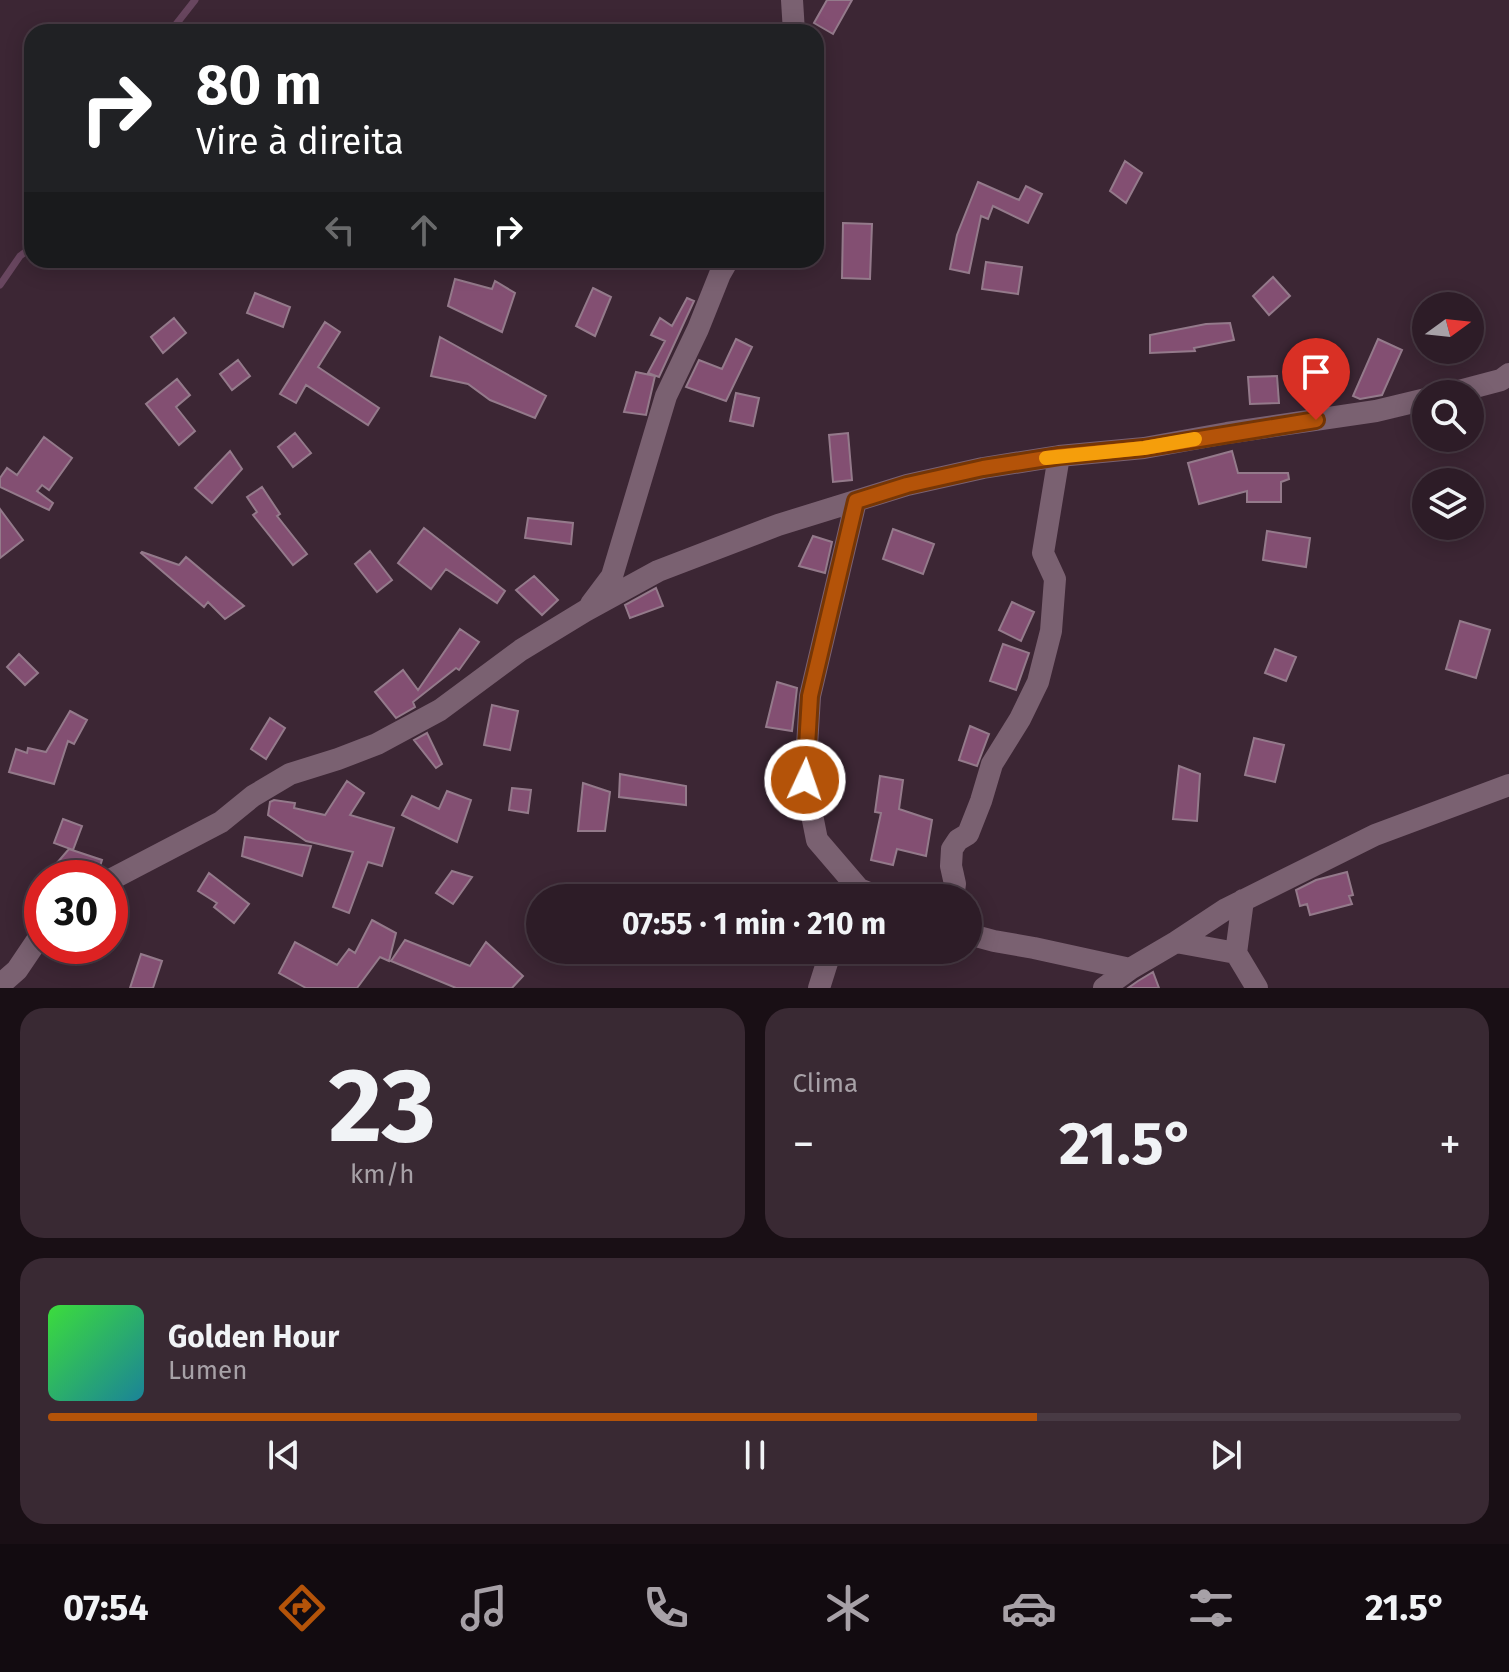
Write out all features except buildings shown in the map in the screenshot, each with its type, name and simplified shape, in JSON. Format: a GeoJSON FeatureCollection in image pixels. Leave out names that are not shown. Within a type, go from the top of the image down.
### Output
{"type":"FeatureCollection","features":[{"type":"Feature","properties":{"kind":"street"},"geometry":{"type":"LineString","coordinates":[[792,0],[794,24]]}},
{"type":"Feature","properties":{"kind":"street"},"geometry":{"type":"LineString","coordinates":[[585,611],[612,576],[666,396],[723,268]]}},
{"type":"Feature","properties":{"kind":"street"},"geometry":{"type":"LineString","coordinates":[[1484,384],[1501,380],[1509,374]]}},
{"type":"Feature","properties":{"kind":"street"},"geometry":{"type":"LineString","coordinates":[[128,871],[221,822],[253,796],[290,774],[377,744],[440,710],[521,650],[658,571],[778,525],[907,485],[983,468],[1059,456],[1144,448],[1376,411],[1412,402]]}},
{"type":"Feature","properties":{"kind":"street"},"geometry":{"type":"LineString","coordinates":[[955,884],[951,866],[952,849],[958,840],[968,834],[992,764],[1020,719],[1038,682],[1051,631],[1055,579],[1043,553],[1059,456]]}},
{"type":"Feature","properties":{"kind":"street"},"geometry":{"type":"LineString","coordinates":[[849,884],[817,840],[805,780],[810,696],[856,501]]}},
{"type":"Feature","properties":{"kind":"street"},"geometry":{"type":"LineString","coordinates":[[1104,988],[1243,900],[1375,835],[1509,785]]}},
{"type":"Feature","properties":{"kind":"street"},"geometry":{"type":"LineString","coordinates":[[1243,900],[1236,953],[1257,988]]}},
{"type":"Feature","properties":{"kind":"street"},"geometry":{"type":"LineString","coordinates":[[982,938],[1130,969]]}},
{"type":"Feature","properties":{"kind":"street"},"geometry":{"type":"LineString","coordinates":[[1176,942],[1236,953]]}},
{"type":"Feature","properties":{"kind":"street"},"geometry":{"type":"LineString","coordinates":[[0,985],[24,960]]}},
{"type":"Feature","properties":{"kind":"street"},"geometry":{"type":"LineString","coordinates":[[819,988],[827,964]]}},
{"type":"Feature","properties":{"kind":"waterway"},"geometry":{"type":"LineString","coordinates":[[176,24],[195,0]]}},
{"type":"Feature","properties":{"kind":"waterway"},"geometry":{"type":"LineString","coordinates":[[0,285],[24,253]]}},
{"type":"Feature","properties":{"kind":"slow traffic"},"geometry":{"type":"LineString","coordinates":[[1046,458],[1144,448],[1195,439]]}},
{"type":"Feature","properties":{"kind":"route"},"geometry":{"type":"LineString","coordinates":[[805,780],[810,696],[856,501],[907,485],[983,468],[1059,456],[1144,448],[1316,420]]}}]}
